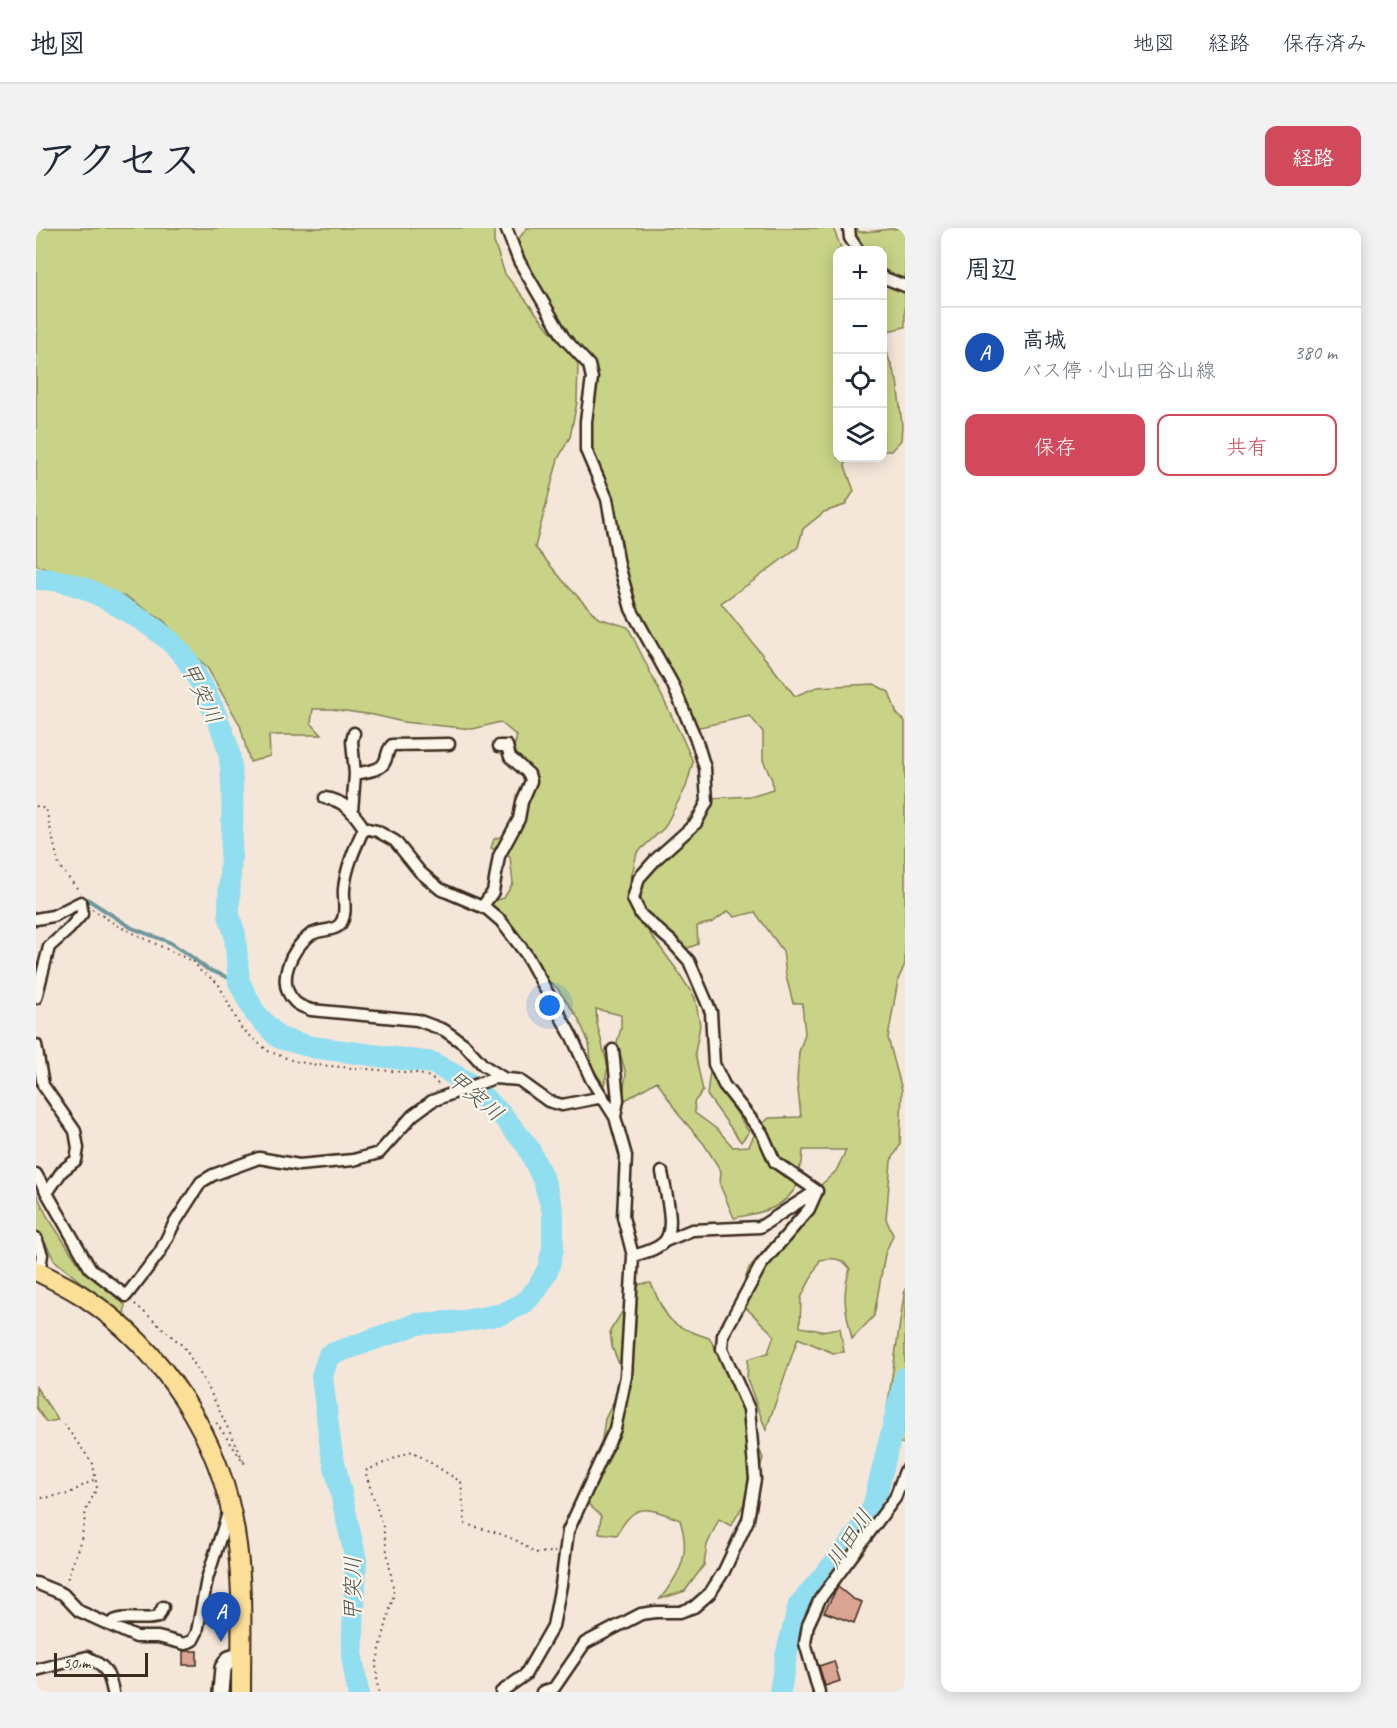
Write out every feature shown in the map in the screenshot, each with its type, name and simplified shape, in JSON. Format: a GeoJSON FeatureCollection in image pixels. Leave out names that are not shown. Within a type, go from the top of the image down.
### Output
{"type":"FeatureCollection","features":[{"type":"Feature","properties":{"kind":"highway"},"geometry":{"type":"LineString","coordinates":[[38,1272],[86,1298],[135,1340],[180,1392],[198,1425],[221,1474],[236,1532],[239,1563],[241,1692]]}},
{"type":"Feature","properties":{"kind":"main road"},"geometry":{"type":"LineString","coordinates":[[221,1692],[223,1668],[229,1659],[241,1655]]}},
{"type":"Feature","properties":{"kind":"street"},"geometry":{"type":"LineString","coordinates":[[506,228],[519,261],[564,338],[589,365],[592,378],[586,421],[586,450],[607,499],[619,565],[631,609],[673,686],[697,742],[705,768],[707,802],[696,823],[656,859],[639,878],[633,899],[641,915],[672,942],[689,961],[711,1012],[714,1064],[724,1084],[762,1133],[775,1162],[817,1191]]}},
{"type":"Feature","properties":{"kind":"street"},"geometry":{"type":"LineString","coordinates":[[849,228],[850,238],[855,246]]}},
{"type":"Feature","properties":{"kind":"street"},"geometry":{"type":"LineString","coordinates":[[887,279],[905,286]]}},
{"type":"Feature","properties":{"kind":"street"},"geometry":{"type":"LineString","coordinates":[[352,811],[355,774],[352,741],[354,734]]}},
{"type":"Feature","properties":{"kind":"street"},"geometry":{"type":"LineString","coordinates":[[355,774],[381,767],[385,763],[387,750],[392,745],[448,744]]}},
{"type":"Feature","properties":{"kind":"street"},"geometry":{"type":"LineString","coordinates":[[483,907],[493,892],[499,856],[519,819],[522,802],[531,781],[529,774],[510,757],[507,746],[499,746]]}},
{"type":"Feature","properties":{"kind":"street"},"geometry":{"type":"LineString","coordinates":[[325,798],[340,802],[352,811],[364,828],[377,831],[395,841],[420,872],[440,890],[483,907],[501,921],[526,954],[572,1037],[591,1079],[615,1117],[626,1156],[623,1216],[633,1256],[626,1376],[615,1429],[568,1531],[553,1626],[525,1675],[501,1692]]}},
{"type":"Feature","properties":{"kind":"street"},"geometry":{"type":"LineString","coordinates":[[364,828],[348,863],[344,888],[344,917],[336,928],[315,932],[295,951],[284,980],[286,989],[296,1003],[311,1010],[417,1020],[444,1030],[464,1044],[483,1065],[505,1079]]}},
{"type":"Feature","properties":{"kind":"street"},"geometry":{"type":"LineString","coordinates":[[36,919],[53,916],[81,902],[82,914],[49,947],[36,998]]}},
{"type":"Feature","properties":{"kind":"street"},"geometry":{"type":"LineString","coordinates":[[36,1045],[43,1084],[75,1131],[78,1148],[76,1160],[62,1171],[47,1193]]}},
{"type":"Feature","properties":{"kind":"street"},"geometry":{"type":"LineString","coordinates":[[613,1050],[618,1100],[615,1117]]}},
{"type":"Feature","properties":{"kind":"street"},"geometry":{"type":"LineString","coordinates":[[36,1174],[90,1268],[126,1296],[160,1252],[174,1224],[201,1182],[213,1174],[259,1158],[299,1165],[353,1160],[379,1154],[413,1115],[432,1101],[494,1078],[519,1080],[548,1101],[562,1105],[603,1097]]}},
{"type":"Feature","properties":{"kind":"street"},"geometry":{"type":"LineString","coordinates":[[662,1172],[671,1227],[665,1241]]}},
{"type":"Feature","properties":{"kind":"street"},"geometry":{"type":"LineString","coordinates":[[633,1256],[653,1250],[665,1241],[692,1230],[760,1227],[817,1191]]}},
{"type":"Feature","properties":{"kind":"street"},"geometry":{"type":"LineString","coordinates":[[542,1692],[555,1688],[585,1642],[641,1614],[680,1612],[694,1607],[710,1593],[724,1571],[748,1520],[754,1479],[749,1409],[722,1349],[723,1335],[761,1264],[809,1209],[817,1191]]}},
{"type":"Feature","properties":{"kind":"street"},"geometry":{"type":"LineString","coordinates":[[36,1238],[42,1255],[38,1272]]}},
{"type":"Feature","properties":{"kind":"street"},"geometry":{"type":"LineString","coordinates":[[819,1692],[805,1643],[808,1625],[820,1599],[896,1498],[905,1471]]}},
{"type":"Feature","properties":{"kind":"street"},"geometry":{"type":"LineString","coordinates":[[36,1583],[63,1594],[79,1611],[136,1637],[158,1637],[185,1644],[193,1640],[196,1632],[207,1579],[230,1507]]}},
{"type":"Feature","properties":{"kind":"street"},"geometry":{"type":"LineString","coordinates":[[110,1624],[119,1618],[149,1620],[158,1617],[164,1607]]}},
{"type":"Feature","properties":{"kind":"street"},"geometry":{"type":"LineString","coordinates":[[36,1670],[87,1657],[100,1664],[110,1677],[113,1692]]}},
{"type":"Feature","properties":{"kind":"path"},"geometry":{"type":"LineString","coordinates":[[36,806],[46,809],[59,866],[81,893],[81,902],[118,926],[196,963],[199,970],[218,983],[241,1028],[268,1051],[294,1061],[317,1065],[416,1073],[430,1077],[453,1094]]}},
{"type":"Feature","properties":{"kind":"path"},"geometry":{"type":"LineString","coordinates":[[126,1296],[184,1347],[208,1387],[245,1464],[213,1418]]}},
{"type":"Feature","properties":{"kind":"path"},"geometry":{"type":"LineString","coordinates":[[63,1594],[82,1536],[87,1510],[97,1488],[93,1464],[64,1424]]}},
{"type":"Feature","properties":{"kind":"path"},"geometry":{"type":"LineString","coordinates":[[378,1692],[376,1665],[394,1593],[383,1527],[365,1471],[412,1451],[461,1482],[465,1524],[520,1542],[534,1553],[564,1552]]}},
{"type":"Feature","properties":{"kind":"path"},"geometry":{"type":"LineString","coordinates":[[36,1499],[68,1494],[96,1479]]}},
{"type":"Feature","properties":{"kind":"green space"},"geometry":{"type":"Polygon","coordinates":[[[36,228],[494,228],[494,242],[505,274],[551,332],[569,349],[578,363],[577,402],[570,437],[558,459],[535,547],[598,618],[628,627],[693,762],[686,787],[664,828],[637,853],[630,882],[631,908],[695,998],[700,1025],[695,1053],[703,1091],[694,1102],[695,1113],[718,1130],[733,1147],[749,1146],[756,1131],[798,1184],[785,1200],[770,1209],[734,1218],[720,1185],[721,1171],[657,1081],[622,1102],[626,1074],[617,1042],[621,1029],[621,1015],[596,1009],[597,1024],[608,1067],[604,1085],[592,1067],[589,1043],[578,1018],[557,988],[526,963],[484,903],[504,898],[513,883],[510,857],[491,848],[494,839],[505,835],[512,821],[517,795],[532,769],[513,752],[517,736],[500,722],[473,729],[403,722],[331,709],[313,709],[311,723],[322,735],[269,735],[270,756],[250,762],[240,725],[208,669],[164,621],[128,598],[36,565],[36,228]]]}},
{"type":"Feature","properties":{"kind":"green space"},"geometry":{"type":"Polygon","coordinates":[[[527,228],[833,228],[840,246],[833,246],[833,462],[846,462],[854,491],[845,505],[824,512],[803,529],[798,547],[721,603],[795,696],[817,687],[874,684],[889,692],[897,714],[905,721],[905,964],[898,980],[888,1038],[902,1090],[900,1145],[891,1161],[886,1219],[893,1235],[885,1254],[874,1316],[852,1339],[845,1296],[850,1269],[844,1262],[837,1259],[820,1260],[801,1298],[800,1327],[821,1331],[840,1328],[844,1352],[833,1353],[798,1338],[766,1430],[747,1379],[748,1359],[768,1353],[774,1335],[738,1300],[749,1268],[836,1171],[846,1150],[803,1150],[802,1163],[797,1173],[776,1154],[760,1126],[769,1118],[801,1117],[797,1081],[799,1052],[805,1034],[802,1003],[793,1003],[783,951],[755,912],[735,917],[728,911],[713,922],[697,926],[698,944],[678,952],[643,908],[640,891],[644,877],[664,855],[693,812],[709,798],[754,796],[773,790],[772,780],[763,760],[763,732],[750,716],[691,729],[629,607],[582,422],[586,367],[513,246],[527,228]]]}},
{"type":"Feature","properties":{"kind":"green space"},"geometry":{"type":"Polygon","coordinates":[[[849,228],[857,228],[859,232],[905,228],[905,279],[899,279],[887,271],[887,246],[862,246],[849,228]]]}},
{"type":"Feature","properties":{"kind":"green space"},"geometry":{"type":"Polygon","coordinates":[[[887,282],[899,290],[905,290],[905,327],[887,331],[887,282]]]}},
{"type":"Feature","properties":{"kind":"green space"},"geometry":{"type":"Polygon","coordinates":[[[887,354],[897,381],[902,425],[901,440],[891,451],[887,451],[887,354]]]}},
{"type":"Feature","properties":{"kind":"green space"},"geometry":{"type":"Polygon","coordinates":[[[710,1071],[749,1132],[741,1142],[707,1095],[710,1071]]]}},
{"type":"Feature","properties":{"kind":"green space"},"geometry":{"type":"Polygon","coordinates":[[[36,1193],[47,1216],[80,1266],[125,1305],[124,1318],[54,1260],[46,1244],[36,1243],[36,1193]]]}},
{"type":"Feature","properties":{"kind":"green space"},"geometry":{"type":"Polygon","coordinates":[[[651,1283],[669,1318],[690,1332],[709,1338],[720,1355],[763,1458],[754,1487],[731,1526],[719,1519],[707,1545],[704,1565],[685,1591],[660,1599],[674,1580],[682,1562],[684,1543],[680,1520],[659,1512],[643,1510],[630,1516],[617,1535],[599,1533],[601,1516],[582,1498],[599,1458],[605,1419],[625,1378],[612,1347],[610,1331],[640,1284],[651,1283]]]}},
{"type":"Feature","properties":{"kind":"green space"},"geometry":{"type":"Polygon","coordinates":[[[905,1288],[905,1443],[882,1444],[905,1288]]]}},
{"type":"Feature","properties":{"kind":"green space"},"geometry":{"type":"Polygon","coordinates":[[[36,1387],[58,1420],[46,1422],[36,1407],[36,1387]]]}},
{"type":"Feature","properties":{"kind":"building"},"geometry":{"type":"Polygon","coordinates":[[[838,1587],[853,1599],[862,1602],[854,1623],[824,1612],[838,1587]]]}},
{"type":"Feature","properties":{"kind":"building"},"geometry":{"type":"Polygon","coordinates":[[[183,1651],[197,1651],[197,1665],[183,1665],[183,1651]]]}},
{"type":"Feature","properties":{"kind":"building"},"geometry":{"type":"Polygon","coordinates":[[[834,1661],[840,1681],[825,1686],[819,1666],[834,1661]]]}},
{"type":"Feature","properties":{"kind":"waterway","name":"甲突川"},"geometry":{"type":"LineString","coordinates":[[36,579],[61,581],[83,588],[149,625],[171,642],[183,655],[204,690],[224,735],[230,759],[232,817],[229,915],[235,935],[239,982],[255,1013],[279,1038],[312,1047],[433,1063],[467,1082],[501,1114],[528,1147],[544,1181],[553,1212],[553,1248],[548,1269],[537,1289],[524,1303],[502,1314],[463,1321],[417,1324],[329,1355],[322,1376],[331,1449],[356,1560],[352,1657],[358,1692]]}},
{"type":"Feature","properties":{"kind":"waterway"},"geometry":{"type":"LineString","coordinates":[[87,899],[132,928],[169,942],[207,969],[239,982]]}},
{"type":"Feature","properties":{"kind":"waterway","name":"川田川"},"geometry":{"type":"LineString","coordinates":[[780,1692],[786,1656],[799,1605],[851,1544],[874,1504],[905,1378]]}},
{"type":"Feature","properties":{"kind":"place","name":"高城"},"geometry":{"type":"Point","coordinates":[221,1642]}}]}
